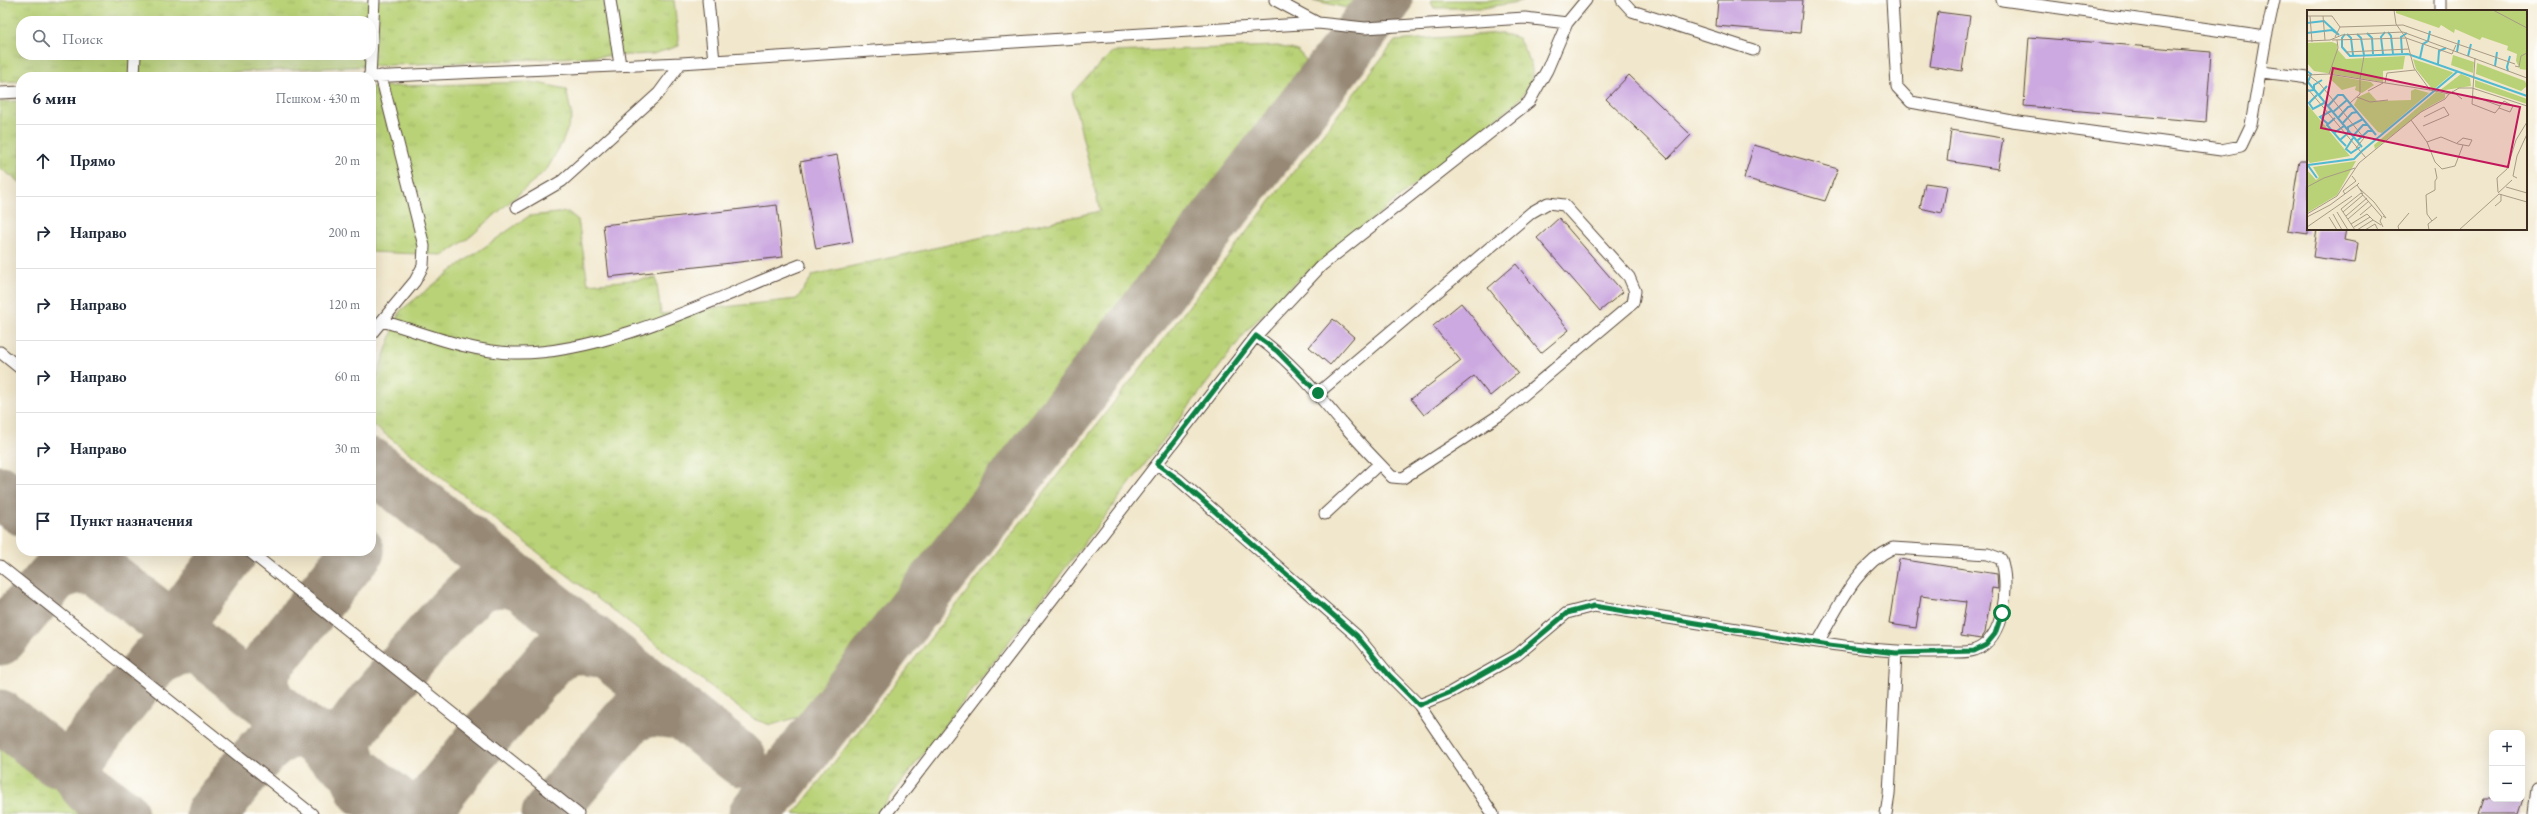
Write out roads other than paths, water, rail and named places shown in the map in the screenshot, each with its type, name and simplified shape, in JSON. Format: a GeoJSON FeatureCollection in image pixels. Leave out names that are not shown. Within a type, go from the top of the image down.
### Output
{"type":"FeatureCollection","features":[{"type":"Feature","properties":{"kind":"lane"},"geometry":{"type":"LineString","coordinates":[[374,0],[374,16]]}},
{"type":"Feature","properties":{"kind":"lane"},"geometry":{"type":"LineString","coordinates":[[610,0],[620,65]]}},
{"type":"Feature","properties":{"kind":"lane"},"geometry":{"type":"LineString","coordinates":[[708,0],[714,61]]}},
{"type":"Feature","properties":{"kind":"lane"},"geometry":{"type":"LineString","coordinates":[[1275,0],[1318,23]]}},
{"type":"Feature","properties":{"kind":"lane"},"geometry":{"type":"LineString","coordinates":[[886,814],[1256,336],[1321,266],[1529,102],[1547,70],[1567,23],[1586,0]]}},
{"type":"Feature","properties":{"kind":"lane"},"geometry":{"type":"LineString","coordinates":[[1622,0],[1632,10],[1753,50]]}},
{"type":"Feature","properties":{"kind":"lane"},"geometry":{"type":"LineString","coordinates":[[1892,0],[1897,87],[1911,102],[2012,120],[2221,150],[2241,146],[2251,125],[2262,72],[2266,37],[2274,0]]}},
{"type":"Feature","properties":{"kind":"lane"},"geometry":{"type":"LineString","coordinates":[[2002,0],[2266,37]]}},
{"type":"Feature","properties":{"kind":"lane"},"geometry":{"type":"LineString","coordinates":[[376,77],[681,63],[1318,23],[1365,28],[1525,18],[1567,23]]}},
{"type":"Feature","properties":{"kind":"lane"},"geometry":{"type":"LineString","coordinates":[[134,72],[135,60]]}},
{"type":"Feature","properties":{"kind":"lane"},"geometry":{"type":"LineString","coordinates":[[373,60],[373,72]]}},
{"type":"Feature","properties":{"kind":"lane"},"geometry":{"type":"LineString","coordinates":[[517,207],[562,181],[659,93],[681,63]]}},
{"type":"Feature","properties":{"kind":"lane"},"geometry":{"type":"LineString","coordinates":[[2262,72],[2307,78]]}},
{"type":"Feature","properties":{"kind":"lane"},"geometry":{"type":"LineString","coordinates":[[376,87],[424,246],[423,266],[414,281],[376,328]]}},
{"type":"Feature","properties":{"kind":"lane"},"geometry":{"type":"LineString","coordinates":[[0,93],[16,92]]}},
{"type":"Feature","properties":{"kind":"lane"},"geometry":{"type":"LineString","coordinates":[[1256,336],[1277,351],[1318,393],[1392,477],[1403,478],[1501,414],[1633,303],[1635,291],[1629,277],[1564,205],[1548,203],[1532,212],[1318,393]]}},
{"type":"Feature","properties":{"kind":"lane"},"geometry":{"type":"LineString","coordinates":[[382,320],[468,346],[514,353],[569,349],[642,328],[800,265]]}},
{"type":"Feature","properties":{"kind":"lane"},"geometry":{"type":"LineString","coordinates":[[0,352],[16,365]]}},
{"type":"Feature","properties":{"kind":"lane"},"geometry":{"type":"LineString","coordinates":[[1157,464],[1178,479],[1357,636],[1389,675],[1419,705],[1493,814]]}},
{"type":"Feature","properties":{"kind":"lane"},"geometry":{"type":"LineString","coordinates":[[1325,514],[1379,464]]}},
{"type":"Feature","properties":{"kind":"lane"},"geometry":{"type":"LineString","coordinates":[[1419,705],[1451,692],[1517,655],[1567,613],[1594,606],[1829,645],[1896,653],[1974,651],[1986,645],[1995,634],[2002,613],[2006,573],[2001,559],[1988,554],[1893,548],[1878,555],[1863,568],[1818,642]]}},
{"type":"Feature","properties":{"kind":"lane"},"geometry":{"type":"LineString","coordinates":[[255,556],[578,814]]}},
{"type":"Feature","properties":{"kind":"lane"},"geometry":{"type":"LineString","coordinates":[[0,566],[312,814]]}},
{"type":"Feature","properties":{"kind":"lane"},"geometry":{"type":"LineString","coordinates":[[1886,814],[1889,795],[1896,653]]}},
{"type":"Feature","properties":{"kind":"lane"},"geometry":{"type":"LineString","coordinates":[[2534,814],[2537,788]]}}]}
